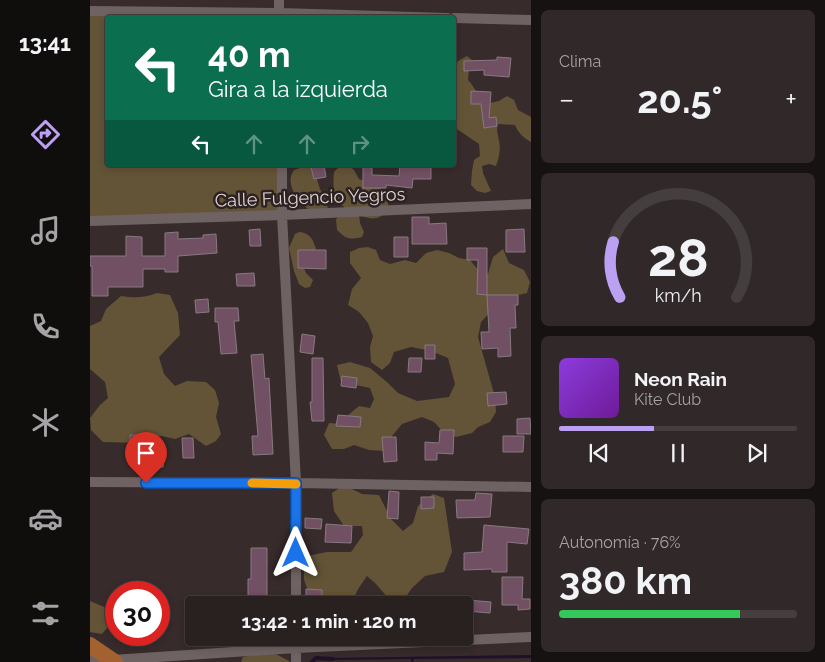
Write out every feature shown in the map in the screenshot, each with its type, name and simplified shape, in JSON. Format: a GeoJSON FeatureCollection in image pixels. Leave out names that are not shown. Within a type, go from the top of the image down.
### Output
{"type":"FeatureCollection","features":[{"type":"Feature","properties":{"kind":"main road"},"geometry":{"type":"LineString","coordinates":[[90,645],[114,661]]}},
{"type":"Feature","properties":{"kind":"street"},"geometry":{"type":"LineString","coordinates":[[90,11],[279,15],[279,0]]}},
{"type":"Feature","properties":{"kind":"street"},"geometry":{"type":"LineString","coordinates":[[456,18],[531,20]]}},
{"type":"Feature","properties":{"kind":"street"},"geometry":{"type":"LineString","coordinates":[[282,167],[282,215],[296,483],[296,596]]}},
{"type":"Feature","properties":{"kind":"street","name":"Calle Fulgencio Yegros"},"geometry":{"type":"LineString","coordinates":[[90,221],[531,204]]}},
{"type":"Feature","properties":{"kind":"street"},"geometry":{"type":"LineString","coordinates":[[90,482],[531,487]]}},
{"type":"Feature","properties":{"kind":"street"},"geometry":{"type":"LineString","coordinates":[[473,638],[531,636]]}},
{"type":"Feature","properties":{"kind":"street"},"geometry":{"type":"LineString","coordinates":[[90,659],[114,661],[266,646]]}},
{"type":"Feature","properties":{"kind":"street"},"geometry":{"type":"LineString","coordinates":[[296,646],[296,662]]}},
{"type":"Feature","properties":{"kind":"shaded area"},"geometry":{"type":"Polygon","coordinates":[[[90,12],[184,15],[105,15],[105,167],[282,167],[282,215],[90,217],[90,12]]]}},
{"type":"Feature","properties":{"kind":"shaded area"},"geometry":{"type":"Polygon","coordinates":[[[467,56],[473,61],[469,69],[468,80],[485,104],[499,101],[507,96],[514,100],[518,110],[531,117],[531,142],[521,135],[515,125],[498,124],[497,131],[500,150],[496,166],[489,164],[482,166],[491,191],[485,193],[477,191],[471,185],[474,160],[480,156],[479,144],[456,128],[456,66],[458,61],[467,56]]]}},
{"type":"Feature","properties":{"kind":"shaded area"},"geometry":{"type":"Polygon","coordinates":[[[310,167],[314,170],[328,209],[312,212],[300,201],[294,192],[291,182],[294,170],[310,167]]]}},
{"type":"Feature","properties":{"kind":"shaded area"},"geometry":{"type":"Polygon","coordinates":[[[350,167],[359,179],[380,187],[387,198],[389,208],[379,217],[368,218],[359,215],[364,232],[362,237],[348,238],[337,230],[336,219],[344,213],[344,207],[337,199],[334,191],[334,172],[338,168],[350,167]]]}},
{"type":"Feature","properties":{"kind":"shaded area"},"geometry":{"type":"Polygon","coordinates":[[[299,232],[310,237],[316,249],[303,266],[306,273],[313,280],[310,287],[305,288],[299,284],[289,248],[295,234],[299,232]]]}},
{"type":"Feature","properties":{"kind":"shaded area"},"geometry":{"type":"Polygon","coordinates":[[[368,247],[376,250],[380,260],[390,264],[405,260],[416,263],[426,253],[437,250],[470,260],[479,271],[488,274],[493,257],[503,249],[509,263],[524,270],[530,282],[527,293],[506,298],[481,322],[478,337],[495,397],[496,412],[490,422],[478,427],[472,433],[456,437],[444,433],[434,422],[422,417],[402,424],[392,436],[384,451],[369,450],[354,445],[344,449],[332,449],[324,435],[329,423],[341,424],[359,406],[370,408],[374,399],[370,388],[341,382],[337,365],[350,362],[370,368],[398,393],[417,401],[449,397],[455,384],[448,358],[431,351],[411,347],[394,352],[390,363],[382,370],[371,362],[370,347],[373,336],[368,323],[359,312],[348,305],[352,289],[361,278],[350,263],[350,252],[368,247]]]}},
{"type":"Feature","properties":{"kind":"shaded area"},"geometry":{"type":"Polygon","coordinates":[[[157,293],[170,295],[178,313],[180,335],[159,357],[164,374],[175,386],[187,381],[206,382],[215,390],[219,403],[216,417],[221,434],[216,441],[206,446],[189,434],[175,439],[162,436],[147,438],[138,443],[103,442],[91,430],[90,418],[108,398],[105,382],[90,369],[90,326],[101,321],[106,309],[121,296],[139,297],[157,293]]]}},
{"type":"Feature","properties":{"kind":"shaded area"},"geometry":{"type":"Polygon","coordinates":[[[344,485],[362,494],[379,495],[391,519],[403,531],[413,523],[418,506],[433,494],[444,498],[452,552],[444,572],[425,576],[406,596],[386,596],[367,576],[355,596],[315,596],[307,587],[304,579],[307,556],[327,552],[351,552],[363,535],[362,526],[344,526],[334,511],[332,493],[344,485]]]}},
{"type":"Feature","properties":{"kind":"shaded area"},"geometry":{"type":"Polygon","coordinates":[[[90,601],[105,609],[105,630],[102,634],[90,632],[90,601]]]}},
{"type":"Feature","properties":{"kind":"shaded area"},"geometry":{"type":"Polygon","coordinates":[[[258,654],[276,654],[289,662],[241,662],[243,657],[258,654]]]}},
{"type":"Feature","properties":{"kind":"shaded area"},"geometry":{"type":"Polygon","coordinates":[[[531,655],[531,658],[414,659],[413,662],[411,662],[411,659],[328,660],[328,658],[531,655]]]}},
{"type":"Feature","properties":{"kind":"building"},"geometry":{"type":"Polygon","coordinates":[[[497,57],[511,58],[509,77],[484,75],[484,70],[464,71],[464,61],[497,60],[497,57]]]}},
{"type":"Feature","properties":{"kind":"building"},"geometry":{"type":"Polygon","coordinates":[[[471,91],[491,92],[489,118],[496,117],[497,126],[484,128],[481,104],[471,104],[471,91]]]}},
{"type":"Feature","properties":{"kind":"building"},"geometry":{"type":"Polygon","coordinates":[[[311,167],[324,167],[326,177],[314,179],[311,167]]]}},
{"type":"Feature","properties":{"kind":"building"},"geometry":{"type":"Polygon","coordinates":[[[363,167],[372,167],[372,175],[399,176],[400,167],[431,167],[431,179],[413,179],[412,188],[386,185],[386,188],[363,188],[363,167]]]}},
{"type":"Feature","properties":{"kind":"building"},"geometry":{"type":"Polygon","coordinates":[[[412,217],[429,217],[429,224],[446,223],[447,244],[412,244],[412,217]]]}},
{"type":"Feature","properties":{"kind":"building"},"geometry":{"type":"Polygon","coordinates":[[[260,229],[261,246],[250,246],[249,230],[260,229]]]}},
{"type":"Feature","properties":{"kind":"building"},"geometry":{"type":"Polygon","coordinates":[[[524,229],[525,252],[506,252],[506,230],[524,229]]]}},
{"type":"Feature","properties":{"kind":"building"},"geometry":{"type":"Polygon","coordinates":[[[178,232],[178,239],[203,238],[203,235],[216,234],[217,253],[178,256],[178,272],[165,272],[165,269],[143,269],[143,287],[108,287],[108,296],[92,296],[90,256],[126,256],[126,236],[142,237],[142,256],[165,256],[165,233],[178,232]]]}},
{"type":"Feature","properties":{"kind":"building"},"geometry":{"type":"Polygon","coordinates":[[[394,237],[408,237],[408,257],[394,257],[394,237]]]}},
{"type":"Feature","properties":{"kind":"building"},"geometry":{"type":"Polygon","coordinates":[[[467,248],[487,248],[487,295],[477,294],[478,260],[467,260],[467,248]]]}},
{"type":"Feature","properties":{"kind":"building"},"geometry":{"type":"Polygon","coordinates":[[[298,250],[326,250],[326,269],[298,268],[298,250]]]}},
{"type":"Feature","properties":{"kind":"building"},"geometry":{"type":"Polygon","coordinates":[[[254,273],[255,286],[237,286],[236,274],[254,273]]]}},
{"type":"Feature","properties":{"kind":"building"},"geometry":{"type":"Polygon","coordinates":[[[487,295],[518,295],[518,305],[515,305],[516,328],[510,328],[511,356],[498,357],[498,348],[482,349],[481,332],[489,332],[487,295]]]}},
{"type":"Feature","properties":{"kind":"building"},"geometry":{"type":"Polygon","coordinates":[[[208,299],[209,312],[196,313],[195,300],[208,299]]]}},
{"type":"Feature","properties":{"kind":"building"},"geometry":{"type":"Polygon","coordinates":[[[215,308],[238,308],[239,321],[234,321],[237,353],[221,354],[218,322],[215,322],[215,308]]]}},
{"type":"Feature","properties":{"kind":"building"},"geometry":{"type":"Polygon","coordinates":[[[302,334],[315,336],[313,354],[300,352],[302,334]]]}},
{"type":"Feature","properties":{"kind":"building"},"geometry":{"type":"Polygon","coordinates":[[[425,345],[435,345],[435,359],[425,359],[425,345]]]}},
{"type":"Feature","properties":{"kind":"building"},"geometry":{"type":"Polygon","coordinates":[[[263,354],[265,379],[269,378],[273,454],[253,455],[252,436],[258,436],[251,355],[263,354]]]}},
{"type":"Feature","properties":{"kind":"building"},"geometry":{"type":"Polygon","coordinates":[[[312,358],[323,358],[324,421],[312,421],[310,402],[312,402],[312,358]]]}},
{"type":"Feature","properties":{"kind":"building"},"geometry":{"type":"Polygon","coordinates":[[[409,358],[422,358],[421,372],[408,372],[409,358]]]}},
{"type":"Feature","properties":{"kind":"building"},"geometry":{"type":"Polygon","coordinates":[[[342,376],[357,378],[356,388],[341,386],[342,376]]]}},
{"type":"Feature","properties":{"kind":"building"},"geometry":{"type":"Polygon","coordinates":[[[506,392],[507,404],[488,406],[487,393],[506,392]]]}},
{"type":"Feature","properties":{"kind":"building"},"geometry":{"type":"Polygon","coordinates":[[[338,415],[361,417],[360,427],[336,426],[338,415]]]}},
{"type":"Feature","properties":{"kind":"building"},"geometry":{"type":"Polygon","coordinates":[[[530,418],[531,434],[517,434],[517,419],[530,418]]]}},
{"type":"Feature","properties":{"kind":"building"},"geometry":{"type":"Polygon","coordinates":[[[440,430],[454,430],[453,454],[437,453],[437,460],[425,460],[425,442],[439,443],[440,430]]]}},
{"type":"Feature","properties":{"kind":"building"},"geometry":{"type":"Polygon","coordinates":[[[130,435],[140,435],[140,450],[130,450],[130,435]]]}},
{"type":"Feature","properties":{"kind":"building"},"geometry":{"type":"Polygon","coordinates":[[[503,436],[524,436],[523,452],[503,452],[503,436]]]}},
{"type":"Feature","properties":{"kind":"building"},"geometry":{"type":"Polygon","coordinates":[[[382,437],[396,437],[397,461],[384,462],[382,437]]]}},
{"type":"Feature","properties":{"kind":"building"},"geometry":{"type":"Polygon","coordinates":[[[182,438],[193,438],[194,458],[183,458],[182,438]]]}},
{"type":"Feature","properties":{"kind":"building"},"geometry":{"type":"Polygon","coordinates":[[[153,453],[164,454],[163,467],[152,466],[153,453]]]}},
{"type":"Feature","properties":{"kind":"building"},"geometry":{"type":"Polygon","coordinates":[[[389,491],[399,492],[398,519],[387,518],[389,491]]]}},
{"type":"Feature","properties":{"kind":"building"},"geometry":{"type":"Polygon","coordinates":[[[476,493],[492,494],[490,517],[457,518],[456,500],[475,500],[476,493]]]}},
{"type":"Feature","properties":{"kind":"building"},"geometry":{"type":"Polygon","coordinates":[[[421,497],[434,497],[434,508],[421,509],[421,497]]]}},
{"type":"Feature","properties":{"kind":"building"},"geometry":{"type":"Polygon","coordinates":[[[305,518],[322,519],[321,529],[305,528],[305,518]]]}},
{"type":"Feature","properties":{"kind":"building"},"geometry":{"type":"Polygon","coordinates":[[[326,524],[352,526],[351,543],[325,542],[326,524]]]}},
{"type":"Feature","properties":{"kind":"building"},"geometry":{"type":"Polygon","coordinates":[[[484,525],[529,529],[527,544],[507,542],[507,572],[492,572],[492,569],[464,570],[464,553],[482,552],[484,525]]]}},
{"type":"Feature","properties":{"kind":"building"},"geometry":{"type":"Polygon","coordinates":[[[251,548],[267,548],[267,596],[248,596],[248,579],[251,579],[251,548]]]}},
{"type":"Feature","properties":{"kind":"building"},"geometry":{"type":"Polygon","coordinates":[[[502,577],[523,577],[522,599],[530,599],[530,609],[518,610],[518,605],[502,605],[502,577]]]}},
{"type":"Feature","properties":{"kind":"building"},"geometry":{"type":"Polygon","coordinates":[[[306,589],[322,590],[322,596],[306,596],[306,589]]]}},
{"type":"Feature","properties":{"kind":"building"},"geometry":{"type":"Polygon","coordinates":[[[473,600],[491,602],[490,613],[473,612],[473,600]]]}},
{"type":"Feature","properties":{"kind":"waterway"},"geometry":{"type":"LineString","coordinates":[[312,662],[316,658],[333,659]]}},
{"type":"Feature","properties":{"kind":"slow traffic"},"geometry":{"type":"LineString","coordinates":[[252,483],[296,484]]}},
{"type":"Feature","properties":{"kind":"route"},"geometry":{"type":"LineString","coordinates":[[146,483],[296,483],[296,553]]}}]}
